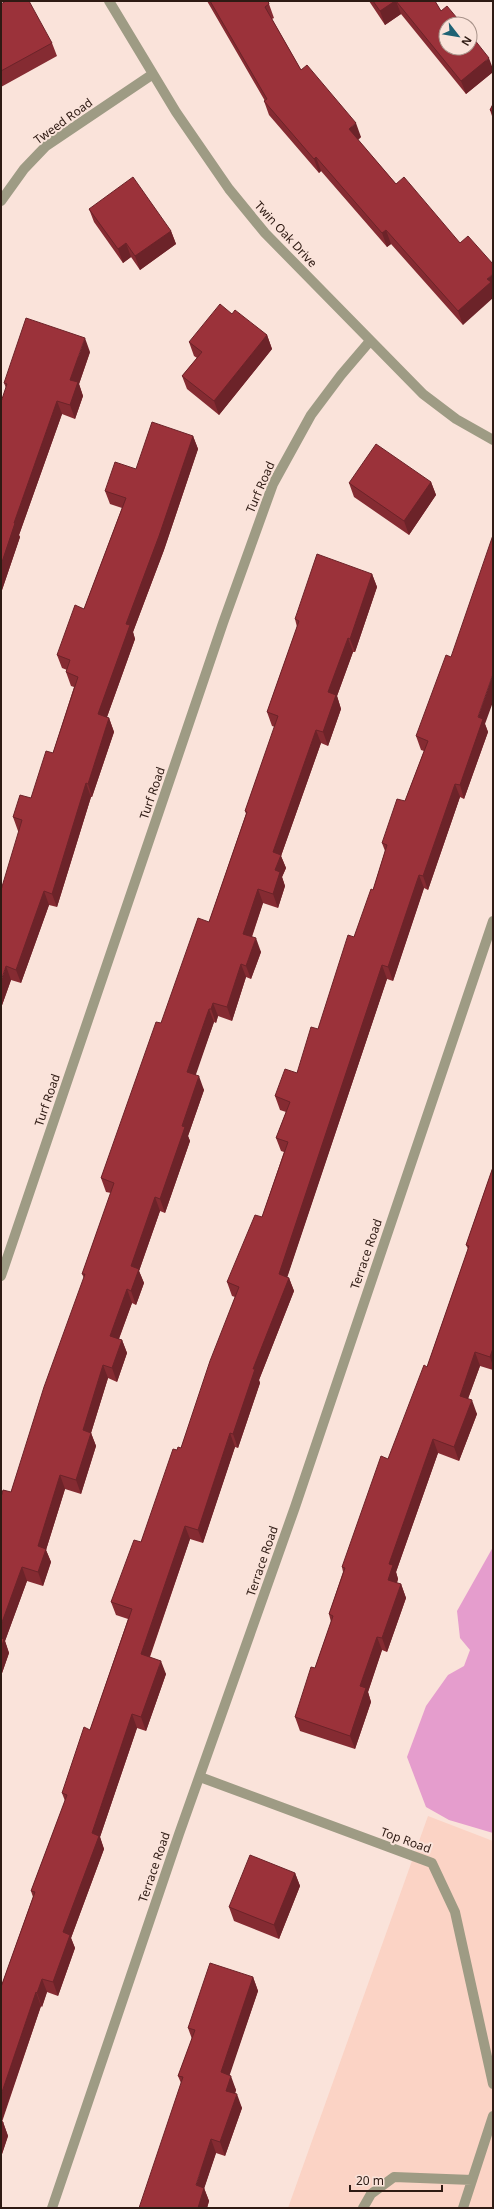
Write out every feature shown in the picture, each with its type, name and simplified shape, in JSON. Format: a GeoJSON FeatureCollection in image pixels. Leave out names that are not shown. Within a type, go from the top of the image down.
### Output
{"type":"FeatureCollection","features":[{"type":"Feature","properties":{"kind":"street","name":"Twin Oak Drive"},"geometry":{"type":"LineString","coordinates":[[109,1],[176,112],[234,195],[265,233],[423,394],[456,419],[493,440]]}},
{"type":"Feature","properties":{"kind":"street","name":"Tweed Road"},"geometry":{"type":"LineString","coordinates":[[1,201],[24,169],[46,146],[153,74]]}},
{"type":"Feature","properties":{"kind":"street","name":"Turf Road"},"geometry":{"type":"LineString","coordinates":[[1,1276],[223,623],[273,484],[311,415],[341,375],[370,341]]}},
{"type":"Feature","properties":{"kind":"street","name":"Terrace Road"},"geometry":{"type":"LineString","coordinates":[[52,2208],[176,1842],[297,1499],[493,921]]}},
{"type":"Feature","properties":{"kind":"street","name":"Top Road"},"geometry":{"type":"LineString","coordinates":[[200,1776],[432,1863],[455,1912],[493,2084]]}},
{"type":"Feature","properties":{"kind":"street"},"geometry":{"type":"LineString","coordinates":[[463,2208],[493,2116]]}},
{"type":"Feature","properties":{"kind":"street"},"geometry":{"type":"LineString","coordinates":[[363,2208],[371,2194],[394,2177],[472,2180]]}},
{"type":"Feature","properties":{"kind":"shaded area"},"geometry":{"type":"Polygon","coordinates":[[[493,1547],[493,1833],[449,1820],[426,1807],[407,1757],[426,1706],[448,1675],[464,1666],[470,1650],[460,1638],[457,1611],[493,1547]]]}},
{"type":"Feature","properties":{"kind":"shaded area"},"geometry":{"type":"Polygon","coordinates":[[[428,1816],[493,1841],[493,2208],[288,2208],[428,1816]]]}},
{"type":"Feature","properties":{"kind":"building"},"geometry":{"type":"Polygon","coordinates":[[[6,1],[29,1],[52,43],[1,71],[1,4],[6,1]]]}},
{"type":"Feature","properties":{"kind":"building"},"geometry":{"type":"Polygon","coordinates":[[[210,1],[268,1],[269,4],[265,7],[301,70],[307,65],[356,123],[349,129],[396,184],[404,177],[460,243],[468,236],[493,264],[493,274],[487,279],[491,282],[458,311],[386,230],[382,233],[316,157],[314,159],[264,101],[267,99],[210,1]]]}},
{"type":"Feature","properties":{"kind":"building"},"geometry":{"type":"Polygon","coordinates":[[[373,1],[395,1],[380,11],[373,1]]]}},
{"type":"Feature","properties":{"kind":"building"},"geometry":{"type":"Polygon","coordinates":[[[396,1],[435,1],[441,11],[447,6],[455,16],[438,16],[438,53],[396,1]]]}},
{"type":"Feature","properties":{"kind":"building"},"geometry":{"type":"Polygon","coordinates":[[[478,44],[489,58],[461,81],[441,56],[478,56],[478,44]]]}},
{"type":"Feature","properties":{"kind":"building"},"geometry":{"type":"Polygon","coordinates":[[[493,104],[493,112],[490,110],[493,104]]]}},
{"type":"Feature","properties":{"kind":"building"},"geometry":{"type":"Polygon","coordinates":[[[133,177],[171,231],[135,256],[126,243],[118,249],[89,209],[133,177]]]}},
{"type":"Feature","properties":{"kind":"building"},"geometry":{"type":"Polygon","coordinates":[[[220,304],[232,314],[235,310],[267,335],[214,401],[182,376],[202,352],[189,342],[220,304]]]}},
{"type":"Feature","properties":{"kind":"building"},"geometry":{"type":"Polygon","coordinates":[[[26,318],[85,338],[70,380],[78,382],[70,405],[57,401],[14,523],[1,565],[1,402],[7,384],[4,383],[26,318]]]}},
{"type":"Feature","properties":{"kind":"building"},"geometry":{"type":"Polygon","coordinates":[[[152,422],[193,436],[159,536],[126,624],[130,625],[98,714],[109,718],[88,784],[86,783],[52,894],[44,891],[16,970],[6,966],[1,981],[1,890],[22,820],[13,817],[20,795],[31,798],[46,751],[53,753],[78,677],[66,672],[70,660],[57,655],[75,605],[84,609],[126,498],[105,491],[115,462],[136,469],[152,422]]]}},
{"type":"Feature","properties":{"kind":"building"},"geometry":{"type":"Polygon","coordinates":[[[376,444],[431,482],[404,521],[349,483],[376,444]]]}},
{"type":"Feature","properties":{"kind":"building"},"geometry":{"type":"Polygon","coordinates":[[[493,535],[493,674],[478,717],[483,719],[460,785],[455,784],[423,876],[419,875],[388,967],[382,965],[279,1274],[289,1278],[253,1369],[255,1369],[233,1434],[230,1433],[198,1530],[185,1526],[141,1654],[161,1661],[141,1717],[132,1714],[92,1833],[99,1836],[63,1932],[70,1935],[53,1982],[42,1979],[37,1993],[36,1992],[1,2095],[1,1987],[35,1892],[31,1891],[67,1795],[62,1793],[84,1727],[90,1730],[132,1609],[111,1602],[134,1540],[141,1542],[173,1449],[177,1450],[178,1447],[181,1448],[210,1361],[239,1287],[227,1282],[255,1215],[262,1217],[288,1142],[276,1138],[290,1102],[275,1096],[285,1069],[297,1073],[311,1027],[318,1029],[348,935],[354,937],[371,889],[373,890],[387,845],[382,843],[397,799],[405,801],[428,741],[416,736],[446,655],[451,657],[493,535]]]}},
{"type":"Feature","properties":{"kind":"building"},"geometry":{"type":"Polygon","coordinates":[[[317,554],[372,574],[350,639],[348,638],[328,692],[336,695],[323,732],[316,730],[273,852],[281,855],[275,870],[280,872],[273,894],[258,889],[243,934],[256,938],[246,966],[241,964],[227,1007],[213,1003],[211,1009],[209,1009],[187,1072],[199,1076],[182,1126],[185,1127],[160,1199],[155,1197],[131,1266],[139,1269],[131,1291],[127,1289],[110,1336],[122,1340],[112,1368],[103,1365],[83,1430],[91,1433],[76,1480],[60,1475],[38,1546],[46,1549],[38,1572],[22,1567],[1,1625],[1,1497],[3,1490],[11,1492],[44,1387],[85,1274],[82,1274],[114,1183],[101,1178],[156,1022],[161,1023],[198,918],[209,922],[247,812],[245,811],[278,716],[267,712],[299,621],[295,619],[317,554]]]}},
{"type":"Feature","properties":{"kind":"building"},"geometry":{"type":"Polygon","coordinates":[[[493,1167],[493,1348],[490,1357],[475,1352],[460,1396],[472,1400],[454,1447],[433,1439],[389,1564],[393,1565],[388,1580],[401,1584],[382,1638],[377,1637],[360,1686],[366,1688],[350,1736],[295,1717],[311,1667],[315,1668],[333,1616],[329,1614],[345,1568],[342,1567],[381,1456],[388,1459],[424,1365],[427,1367],[469,1246],[466,1245],[493,1167]]]}},
{"type":"Feature","properties":{"kind":"building"},"geometry":{"type":"Polygon","coordinates":[[[1,1638],[4,1639],[1,1649],[1,1638]]]}},
{"type":"Feature","properties":{"kind":"building"},"geometry":{"type":"Polygon","coordinates":[[[250,1855],[295,1873],[274,1925],[229,1907],[250,1855]]]}},
{"type":"Feature","properties":{"kind":"building"},"geometry":{"type":"Polygon","coordinates":[[[210,1963],[253,1977],[221,2072],[231,2076],[226,2091],[237,2094],[220,2142],[211,2139],[196,2185],[204,2188],[198,2208],[139,2208],[183,2077],[178,2076],[195,2030],[188,2028],[210,1963]]]}}]}
